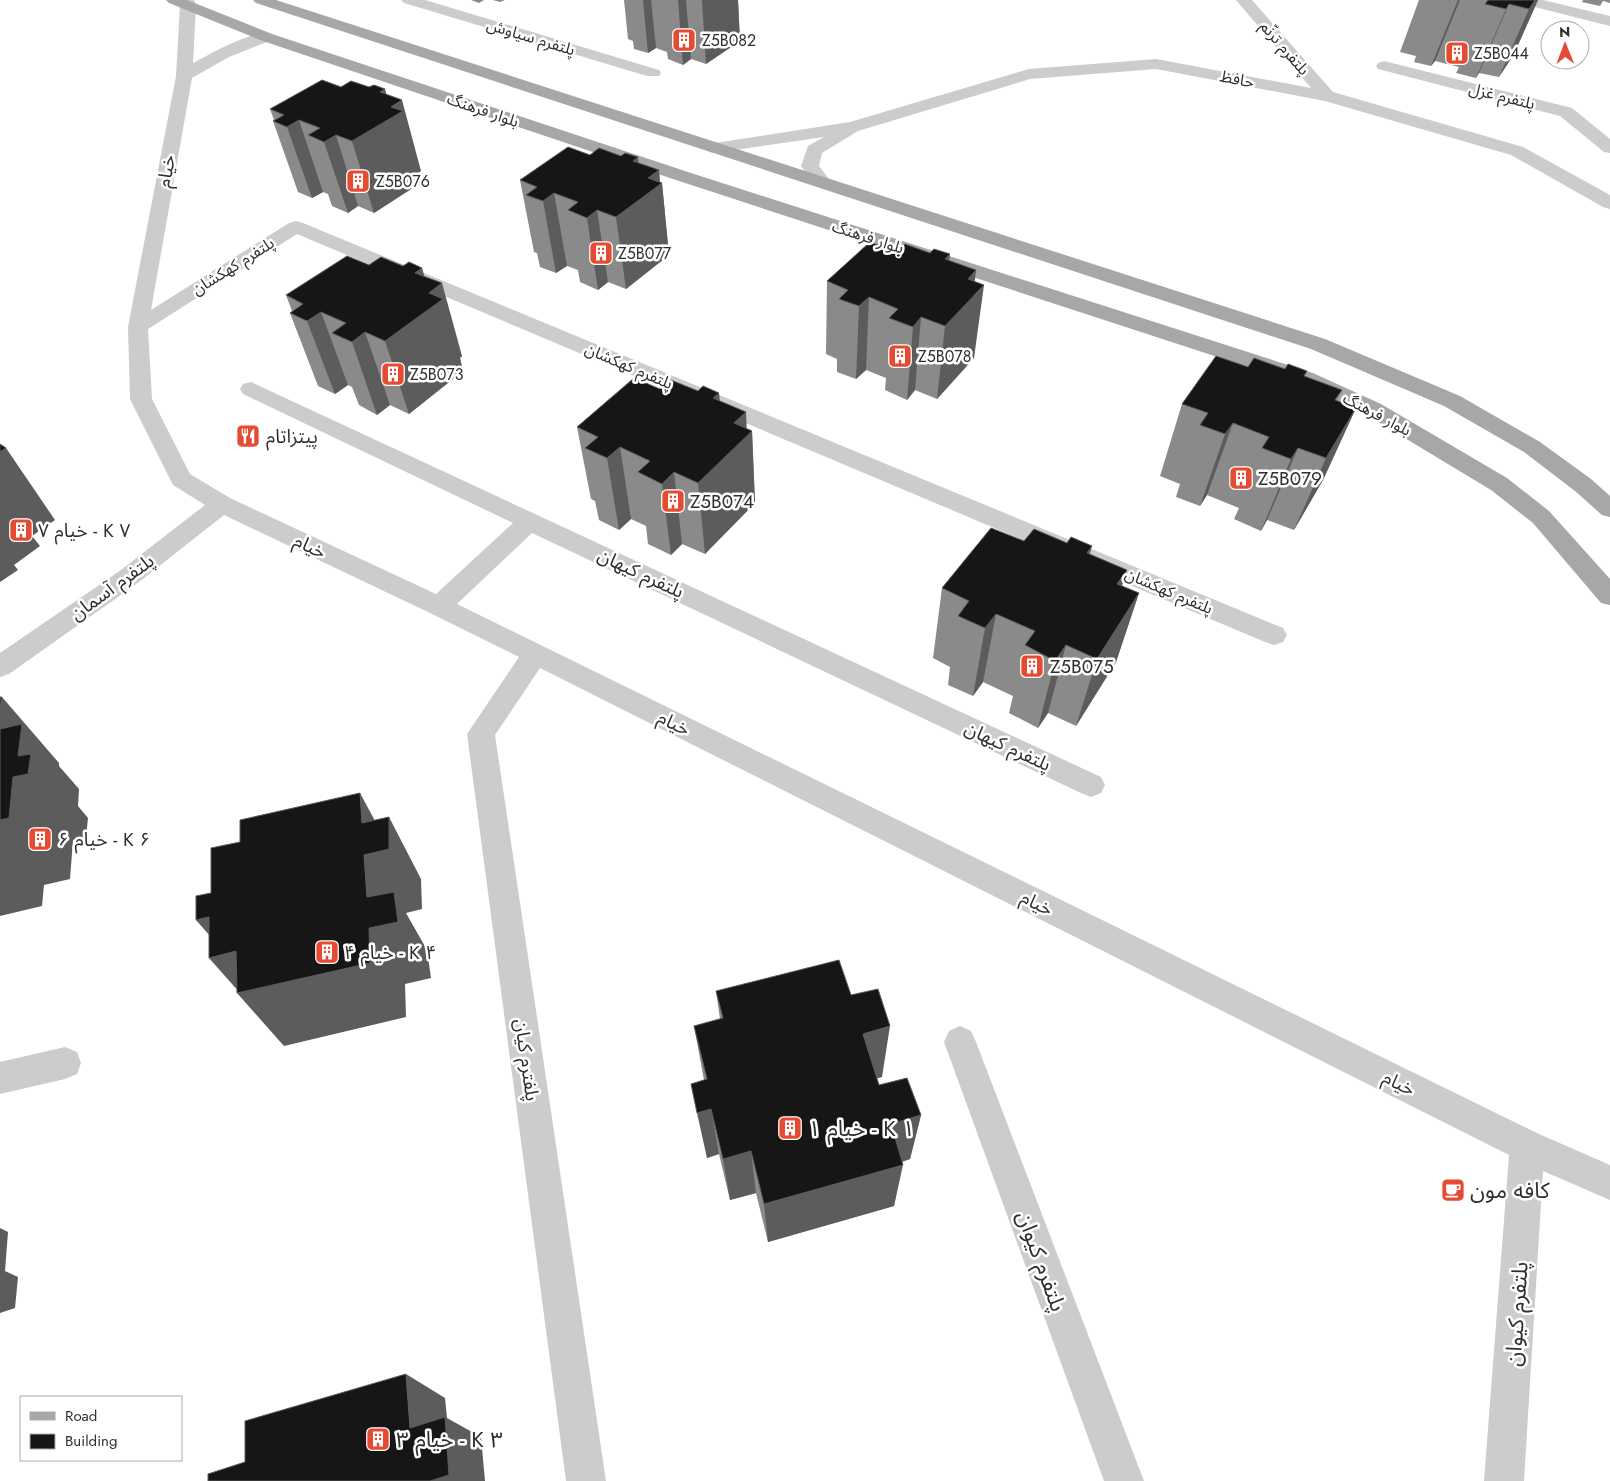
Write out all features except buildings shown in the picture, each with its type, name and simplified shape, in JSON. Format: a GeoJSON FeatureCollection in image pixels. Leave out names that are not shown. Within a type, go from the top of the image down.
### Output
{"type":"FeatureCollection","features":[{"type":"Feature","properties":{"kind":"main road","name":"بلوار فرهنگ"},"geometry":{"type":"LineString","coordinates":[[261,0],[1318,344],[1452,401],[1532,447],[1583,485],[1610,509]]}},
{"type":"Feature","properties":{"kind":"main road","name":"بلوار فرهنگ"},"geometry":{"type":"LineString","coordinates":[[183,2],[266,37],[685,178],[1305,378],[1373,410],[1499,484],[1541,517],[1610,596]]}},
{"type":"Feature","properties":{"kind":"street","name":"پلتفرم سیاوش"},"geometry":{"type":"LineString","coordinates":[[409,0],[653,73]]}},
{"type":"Feature","properties":{"kind":"street","name":"پلتفرم ترنّم"},"geometry":{"type":"LineString","coordinates":[[1244,0],[1326,96]]}},
{"type":"Feature","properties":{"kind":"street"},"geometry":{"type":"LineString","coordinates":[[1524,0],[1610,22]]}},
{"type":"Feature","properties":{"kind":"street","name":"خیام"},"geometry":{"type":"LineString","coordinates":[[183,2],[184,76],[138,327],[141,399],[181,479],[222,504],[439,606],[1527,1146],[1610,1183]]}},
{"type":"Feature","properties":{"kind":"street"},"geometry":{"type":"LineString","coordinates":[[184,76],[213,57],[235,47],[266,37]]}},
{"type":"Feature","properties":{"kind":"street","name":"حافظ"},"geometry":{"type":"LineString","coordinates":[[852,127],[1028,74],[1156,64],[1326,96],[1517,152],[1610,204]]}},
{"type":"Feature","properties":{"kind":"street","name":"پلتفرم غزل"},"geometry":{"type":"LineString","coordinates":[[1384,66],[1566,112],[1610,148]]}},
{"type":"Feature","properties":{"kind":"street"},"geometry":{"type":"LineString","coordinates":[[714,148],[852,127]]}},
{"type":"Feature","properties":{"kind":"street"},"geometry":{"type":"LineString","coordinates":[[823,183],[810,166],[814,150],[852,127]]}},
{"type":"Feature","properties":{"kind":"street","name":"پلتفرم کهکشان"},"geometry":{"type":"LineString","coordinates":[[138,327],[296,227],[1274,635]]}},
{"type":"Feature","properties":{"kind":"street","name":"پلتفرم کیهان"},"geometry":{"type":"LineString","coordinates":[[251,389],[1091,785],[529,522],[439,606]]}},
{"type":"Feature","properties":{"kind":"street","name":"پلتفرم آسمان"},"geometry":{"type":"LineString","coordinates":[[0,667],[130,576],[222,504]]}},
{"type":"Feature","properties":{"kind":"street","name":"پلفترم کیان"},"geometry":{"type":"LineString","coordinates":[[535,654],[482,734],[586,1481]]}},
{"type":"Feature","properties":{"kind":"street","name":"پلتفرم کیوان"},"geometry":{"type":"LineString","coordinates":[[960,1042],[1124,1481]]}},
{"type":"Feature","properties":{"kind":"street"},"geometry":{"type":"LineString","coordinates":[[0,1078],[65,1063]]}},
{"type":"Feature","properties":{"kind":"street","name":"پلتفرم کیوان"},"geometry":{"type":"LineString","coordinates":[[1504,1481],[1527,1146]]}},
{"type":"Feature","properties":{"kind":"place","name":"Z5B082"},"geometry":{"type":"Point","coordinates":[684,40]}},
{"type":"Feature","properties":{"kind":"place","name":"Z5B044"},"geometry":{"type":"Point","coordinates":[1457,53]}},
{"type":"Feature","properties":{"kind":"place","name":"Z5B076"},"geometry":{"type":"Point","coordinates":[358,181]}},
{"type":"Feature","properties":{"kind":"place","name":"Z5B077"},"geometry":{"type":"Point","coordinates":[601,253]}},
{"type":"Feature","properties":{"kind":"place","name":"Z5B078"},"geometry":{"type":"Point","coordinates":[900,356]}},
{"type":"Feature","properties":{"kind":"place","name":"Z5B073"},"geometry":{"type":"Point","coordinates":[393,374]}},
{"type":"Feature","properties":{"kind":"place","name":"پیتزاتام"},"geometry":{"type":"Point","coordinates":[248,436]}},
{"type":"Feature","properties":{"kind":"place","name":"Z5B079"},"geometry":{"type":"Point","coordinates":[1241,478]}},
{"type":"Feature","properties":{"kind":"place","name":"Z5B074"},"geometry":{"type":"Point","coordinates":[673,501]}},
{"type":"Feature","properties":{"kind":"place","name":"خیام ۷ - K ۷"},"geometry":{"type":"Point","coordinates":[21,530]}},
{"type":"Feature","properties":{"kind":"place","name":"Z5B075"},"geometry":{"type":"Point","coordinates":[1032,666]}},
{"type":"Feature","properties":{"kind":"place","name":"خیام ۶ - K ۶"},"geometry":{"type":"Point","coordinates":[40,839]}},
{"type":"Feature","properties":{"kind":"place","name":"خیام ۴ - K ۴"},"geometry":{"type":"Point","coordinates":[327,952]}},
{"type":"Feature","properties":{"kind":"place","name":"خیام ۱ - K ۱"},"geometry":{"type":"Point","coordinates":[790,1128]}},
{"type":"Feature","properties":{"kind":"place","name":"کافه مون"},"geometry":{"type":"Point","coordinates":[1453,1190]}},
{"type":"Feature","properties":{"kind":"place","name":"خیام ۳ - K ۳"},"geometry":{"type":"Point","coordinates":[378,1439]}}]}
